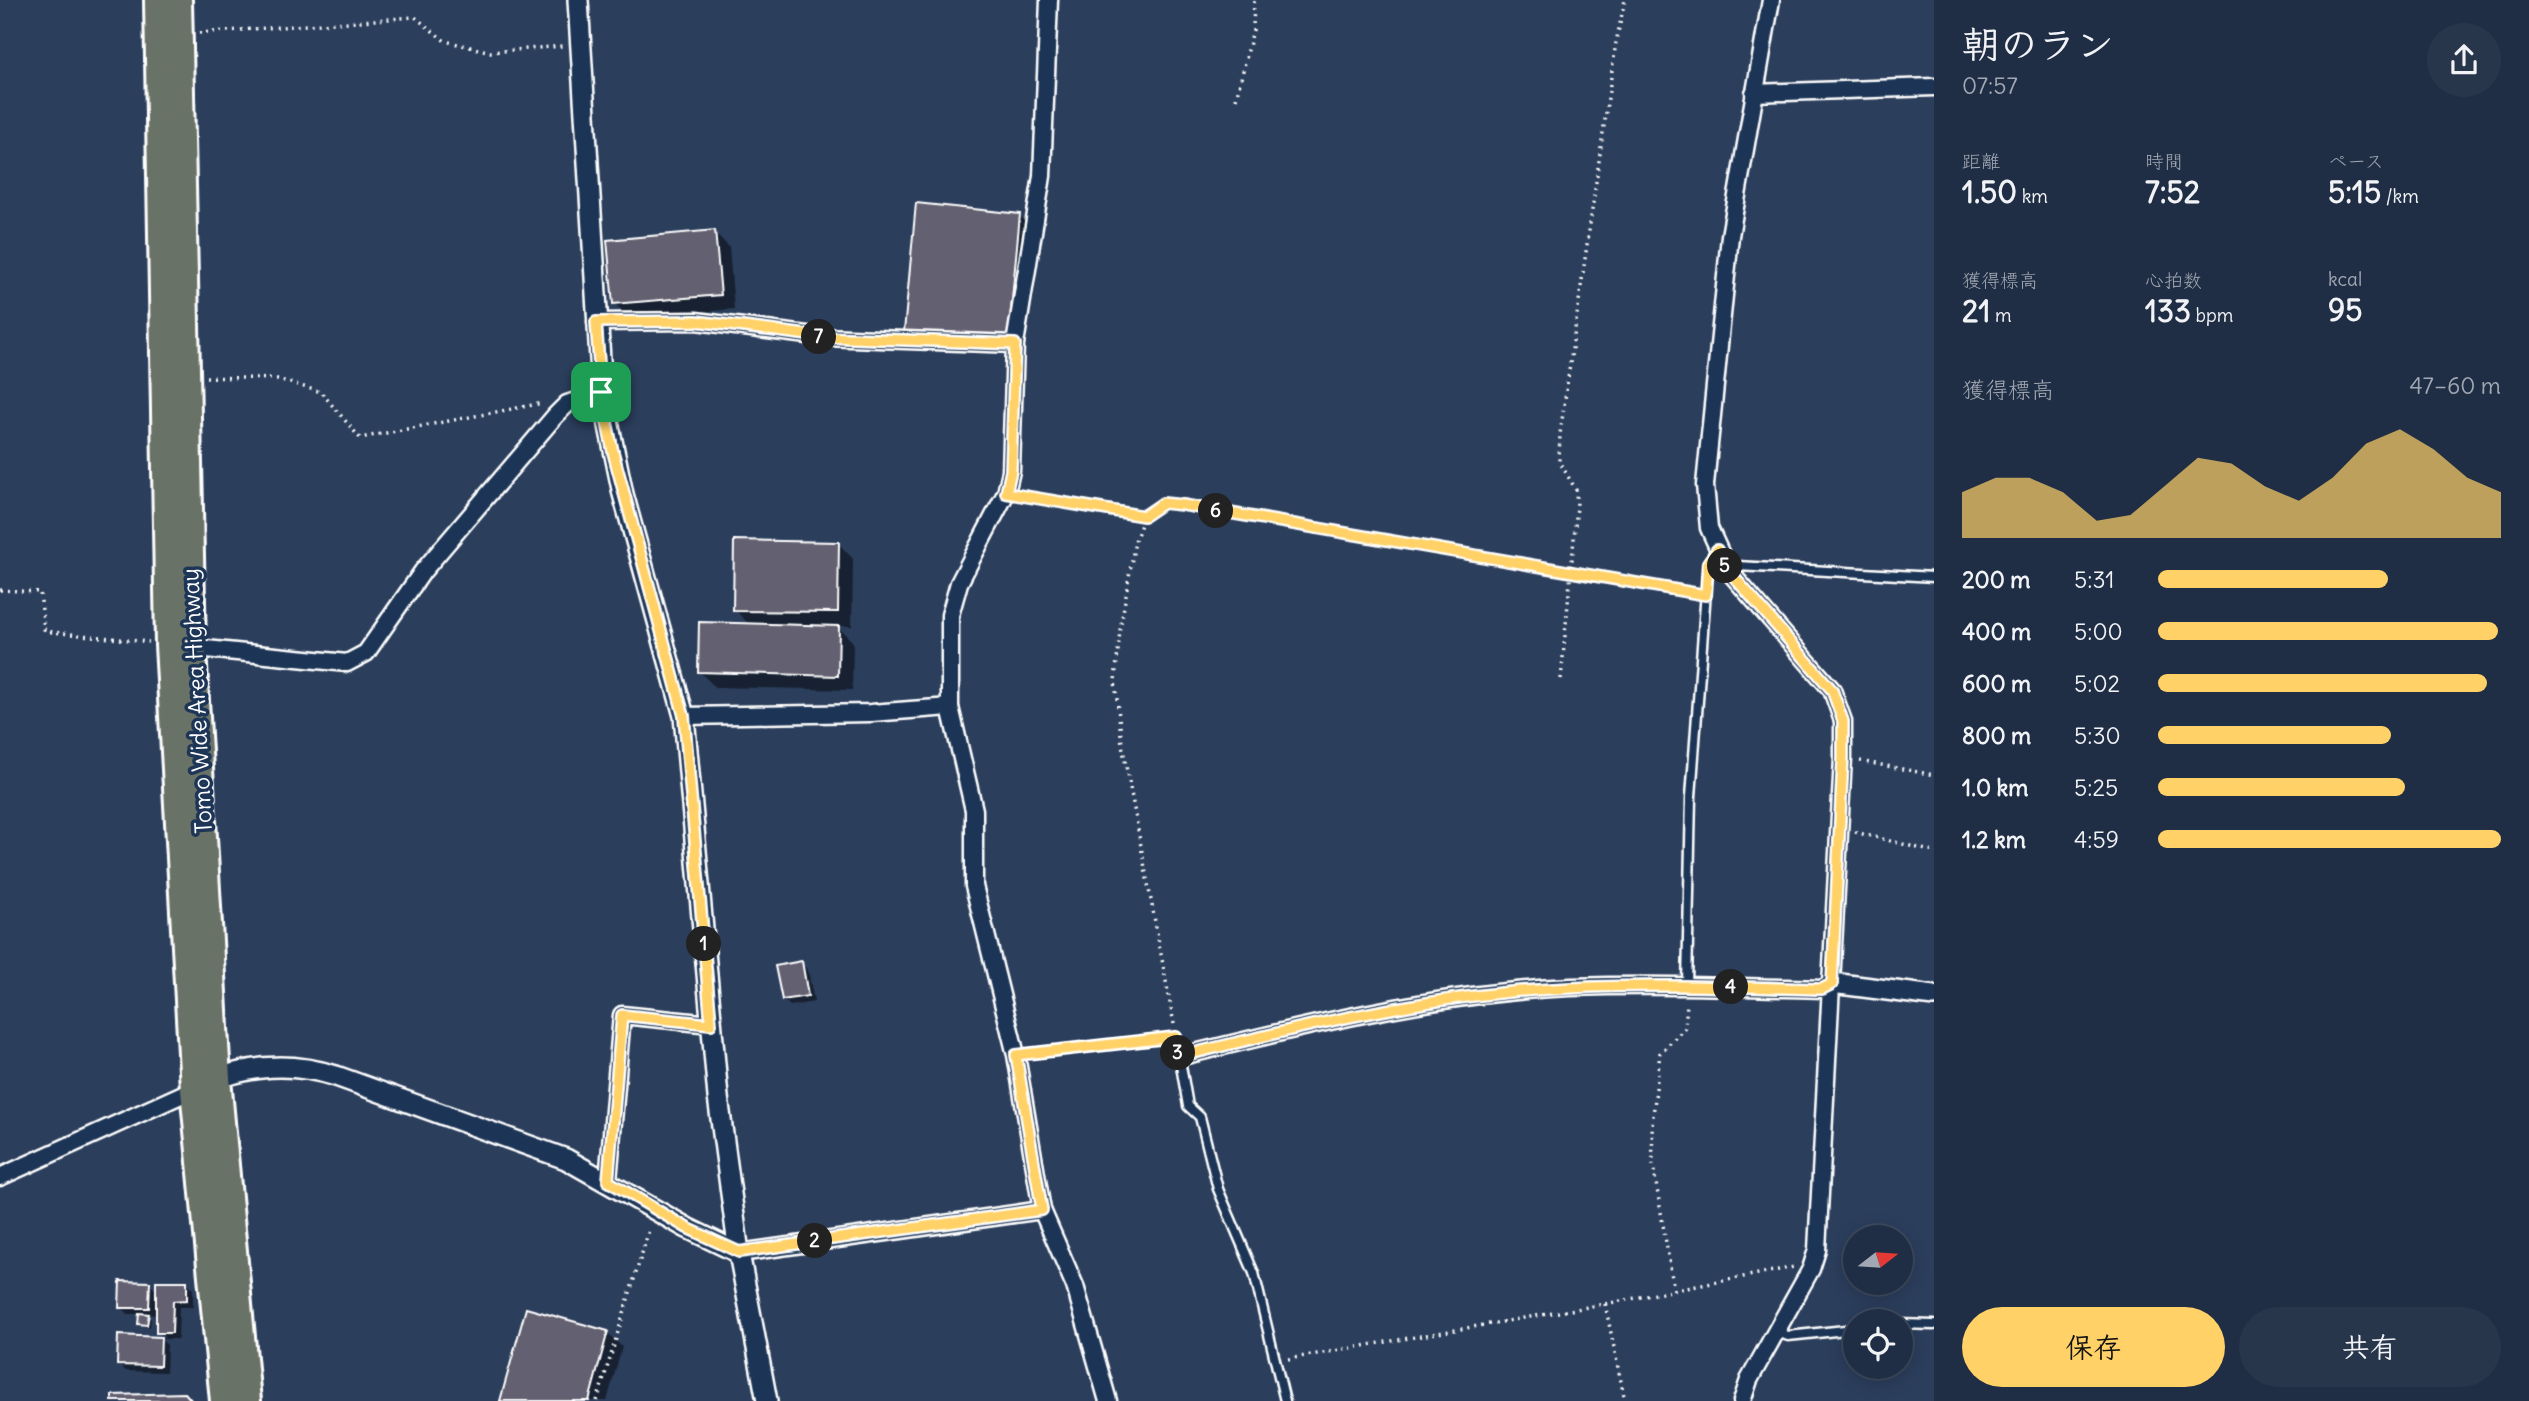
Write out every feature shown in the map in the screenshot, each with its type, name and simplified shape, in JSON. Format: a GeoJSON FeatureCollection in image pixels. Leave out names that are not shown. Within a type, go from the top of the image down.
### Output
{"type":"FeatureCollection","features":[{"type":"Feature","properties":{"kind":"highway","name":"Tomo Wide Area Highway"},"geometry":{"type":"LineString","coordinates":[[158,0],[181,646],[224,1401]]}},
{"type":"Feature","properties":{"kind":"highway","name":"Tomo Wide Area Highway"},"geometry":{"type":"LineString","coordinates":[[178,0],[186,376],[181,646]]}},
{"type":"Feature","properties":{"kind":"highway","name":"Tomo Wide Area Highway"},"geometry":{"type":"LineString","coordinates":[[205,1084],[247,1401]]}},
{"type":"Feature","properties":{"kind":"street"},"geometry":{"type":"LineString","coordinates":[[579,0],[601,392],[623,494],[684,716],[711,1024],[739,1252],[767,1401]]}},
{"type":"Feature","properties":{"kind":"street"},"geometry":{"type":"LineString","coordinates":[[1049,0],[1042,176],[1015,344],[1011,471],[1006,493],[959,583],[950,615],[950,707],[974,810],[974,886],[1016,1055],[1042,1210],[1075,1286],[1108,1401]]}},
{"type":"Feature","properties":{"kind":"street"},"geometry":{"type":"LineString","coordinates":[[1742,1401],[1749,1380],[1813,1263],[1819,1231],[1843,758],[1843,721],[1832,690],[1728,570],[1709,528],[1705,485],[1708,434],[1730,236],[1771,0]]}},
{"type":"Feature","properties":{"kind":"street"},"geometry":{"type":"LineString","coordinates":[[1754,93],[1934,87]]}},
{"type":"Feature","properties":{"kind":"street"},"geometry":{"type":"LineString","coordinates":[[596,322],[696,321],[823,337],[1015,344]]}},
{"type":"Feature","properties":{"kind":"street"},"geometry":{"type":"LineString","coordinates":[[181,646],[347,663],[366,653],[423,570],[567,404],[601,392]]}},
{"type":"Feature","properties":{"kind":"street"},"geometry":{"type":"LineString","coordinates":[[684,716],[871,713],[950,707]]}},
{"type":"Feature","properties":{"kind":"street"},"geometry":{"type":"LineString","coordinates":[[1178,1057],[1346,1016],[1453,1000],[1571,988],[1687,986],[1822,989],[1832,984],[1934,996]]}},
{"type":"Feature","properties":{"kind":"street"},"geometry":{"type":"LineString","coordinates":[[608,1181],[622,1015],[711,1024]]}},
{"type":"Feature","properties":{"kind":"street"},"geometry":{"type":"LineString","coordinates":[[0,1177],[205,1084],[265,1067],[311,1068],[566,1159],[713,1242],[739,1252],[1042,1210]]}},
{"type":"Feature","properties":{"kind":"lane"},"geometry":{"type":"LineString","coordinates":[[1687,986],[1691,797],[1708,563],[1717,550]]}},
{"type":"Feature","properties":{"kind":"lane"},"geometry":{"type":"LineString","coordinates":[[1728,570],[1737,566],[1934,577]]}},
{"type":"Feature","properties":{"kind":"lane"},"geometry":{"type":"LineString","coordinates":[[1016,1055],[1176,1037],[1188,1106],[1200,1117],[1218,1189],[1254,1273],[1285,1401]]}},
{"type":"Feature","properties":{"kind":"lane"},"geometry":{"type":"LineString","coordinates":[[1913,1324],[1934,1325]]}},
{"type":"Feature","properties":{"kind":"lane"},"geometry":{"type":"LineString","coordinates":[[1775,1331],[1788,1336],[1843,1330]]}},
{"type":"Feature","properties":{"kind":"path"},"geometry":{"type":"LineString","coordinates":[[1236,99],[1253,30],[1255,0]]}},
{"type":"Feature","properties":{"kind":"path"},"geometry":{"type":"LineString","coordinates":[[1561,679],[1574,572],[1576,490],[1559,461],[1560,434],[1616,42],[1625,0]]}},
{"type":"Feature","properties":{"kind":"path"},"geometry":{"type":"LineString","coordinates":[[179,35],[415,17],[445,41],[491,52],[582,45]]}},
{"type":"Feature","properties":{"kind":"path"},"geometry":{"type":"LineString","coordinates":[[186,376],[277,379],[321,392],[360,438],[546,403],[567,404]]}},
{"type":"Feature","properties":{"kind":"path"},"geometry":{"type":"LineString","coordinates":[[1006,493],[1144,516]]}},
{"type":"Feature","properties":{"kind":"path"},"geometry":{"type":"LineString","coordinates":[[1176,1037],[1122,744],[1115,681],[1122,617],[1135,541],[1144,516],[1163,503],[1183,505],[1706,595]]}},
{"type":"Feature","properties":{"kind":"path"},"geometry":{"type":"LineString","coordinates":[[0,590],[40,592],[44,629],[52,632],[181,646]]}},
{"type":"Feature","properties":{"kind":"path"},"geometry":{"type":"LineString","coordinates":[[1843,758],[1934,775]]}},
{"type":"Feature","properties":{"kind":"path"},"geometry":{"type":"LineString","coordinates":[[1840,829],[1934,852]]}},
{"type":"Feature","properties":{"kind":"path"},"geometry":{"type":"LineString","coordinates":[[1674,1290],[1653,1165],[1652,1125],[1656,1065],[1660,1053],[1685,1028],[1687,986]]}},
{"type":"Feature","properties":{"kind":"path"},"geometry":{"type":"LineString","coordinates":[[597,1401],[656,1209]]}},
{"type":"Feature","properties":{"kind":"path"},"geometry":{"type":"LineString","coordinates":[[1276,1361],[1605,1304],[1813,1263]]}},
{"type":"Feature","properties":{"kind":"path"},"geometry":{"type":"LineString","coordinates":[[1605,1304],[1625,1401]]}},
{"type":"Feature","properties":{"kind":"building"},"geometry":{"type":"Polygon","coordinates":[[[916,203],[1020,214],[1008,342],[904,332],[916,203]]]}},
{"type":"Feature","properties":{"kind":"building"},"geometry":{"type":"Polygon","coordinates":[[[715,230],[721,295],[613,304],[607,240],[715,230]]]}},
{"type":"Feature","properties":{"kind":"building"},"geometry":{"type":"Polygon","coordinates":[[[734,540],[839,542],[838,612],[733,611],[734,540]]]}},
{"type":"Feature","properties":{"kind":"building"},"geometry":{"type":"Polygon","coordinates":[[[699,622],[839,626],[838,676],[698,672],[699,622]]]}},
{"type":"Feature","properties":{"kind":"building"},"geometry":{"type":"Polygon","coordinates":[[[802,961],[808,996],[782,1000],[775,966],[802,961]]]}},
{"type":"Feature","properties":{"kind":"building"},"geometry":{"type":"Polygon","coordinates":[[[120,1281],[150,1282],[149,1308],[119,1308],[120,1281]]]}},
{"type":"Feature","properties":{"kind":"building"},"geometry":{"type":"Polygon","coordinates":[[[156,1281],[187,1281],[187,1300],[173,1301],[172,1333],[156,1333],[156,1281]]]}},
{"type":"Feature","properties":{"kind":"building"},"geometry":{"type":"Polygon","coordinates":[[[526,1308],[608,1331],[589,1401],[500,1401],[526,1308]]]}},
{"type":"Feature","properties":{"kind":"building"},"geometry":{"type":"Polygon","coordinates":[[[139,1313],[149,1314],[147,1325],[138,1324],[139,1313]]]}},
{"type":"Feature","properties":{"kind":"building"},"geometry":{"type":"Polygon","coordinates":[[[118,1335],[161,1337],[160,1366],[117,1365],[118,1335]]]}},
{"type":"Feature","properties":{"kind":"building"},"geometry":{"type":"Polygon","coordinates":[[[185,1393],[192,1401],[112,1401],[112,1395],[185,1393]]]}},
{"type":"Feature","properties":{"kind":"route"},"geometry":{"type":"LineString","coordinates":[[696,321],[823,337],[1015,344],[1011,471],[1006,493],[1144,516],[1163,503],[1183,505],[1706,595],[1708,563],[1717,550],[1728,570],[1832,690],[1839,705],[1843,721],[1843,758],[1832,984],[1822,989],[1668,985],[1571,988],[1453,1000],[1346,1016],[1178,1057],[1176,1037],[1016,1055],[1042,1210],[739,1252],[713,1242],[608,1181],[622,1015],[711,1024],[684,716],[623,494],[601,392],[596,322],[696,321]]}}]}
